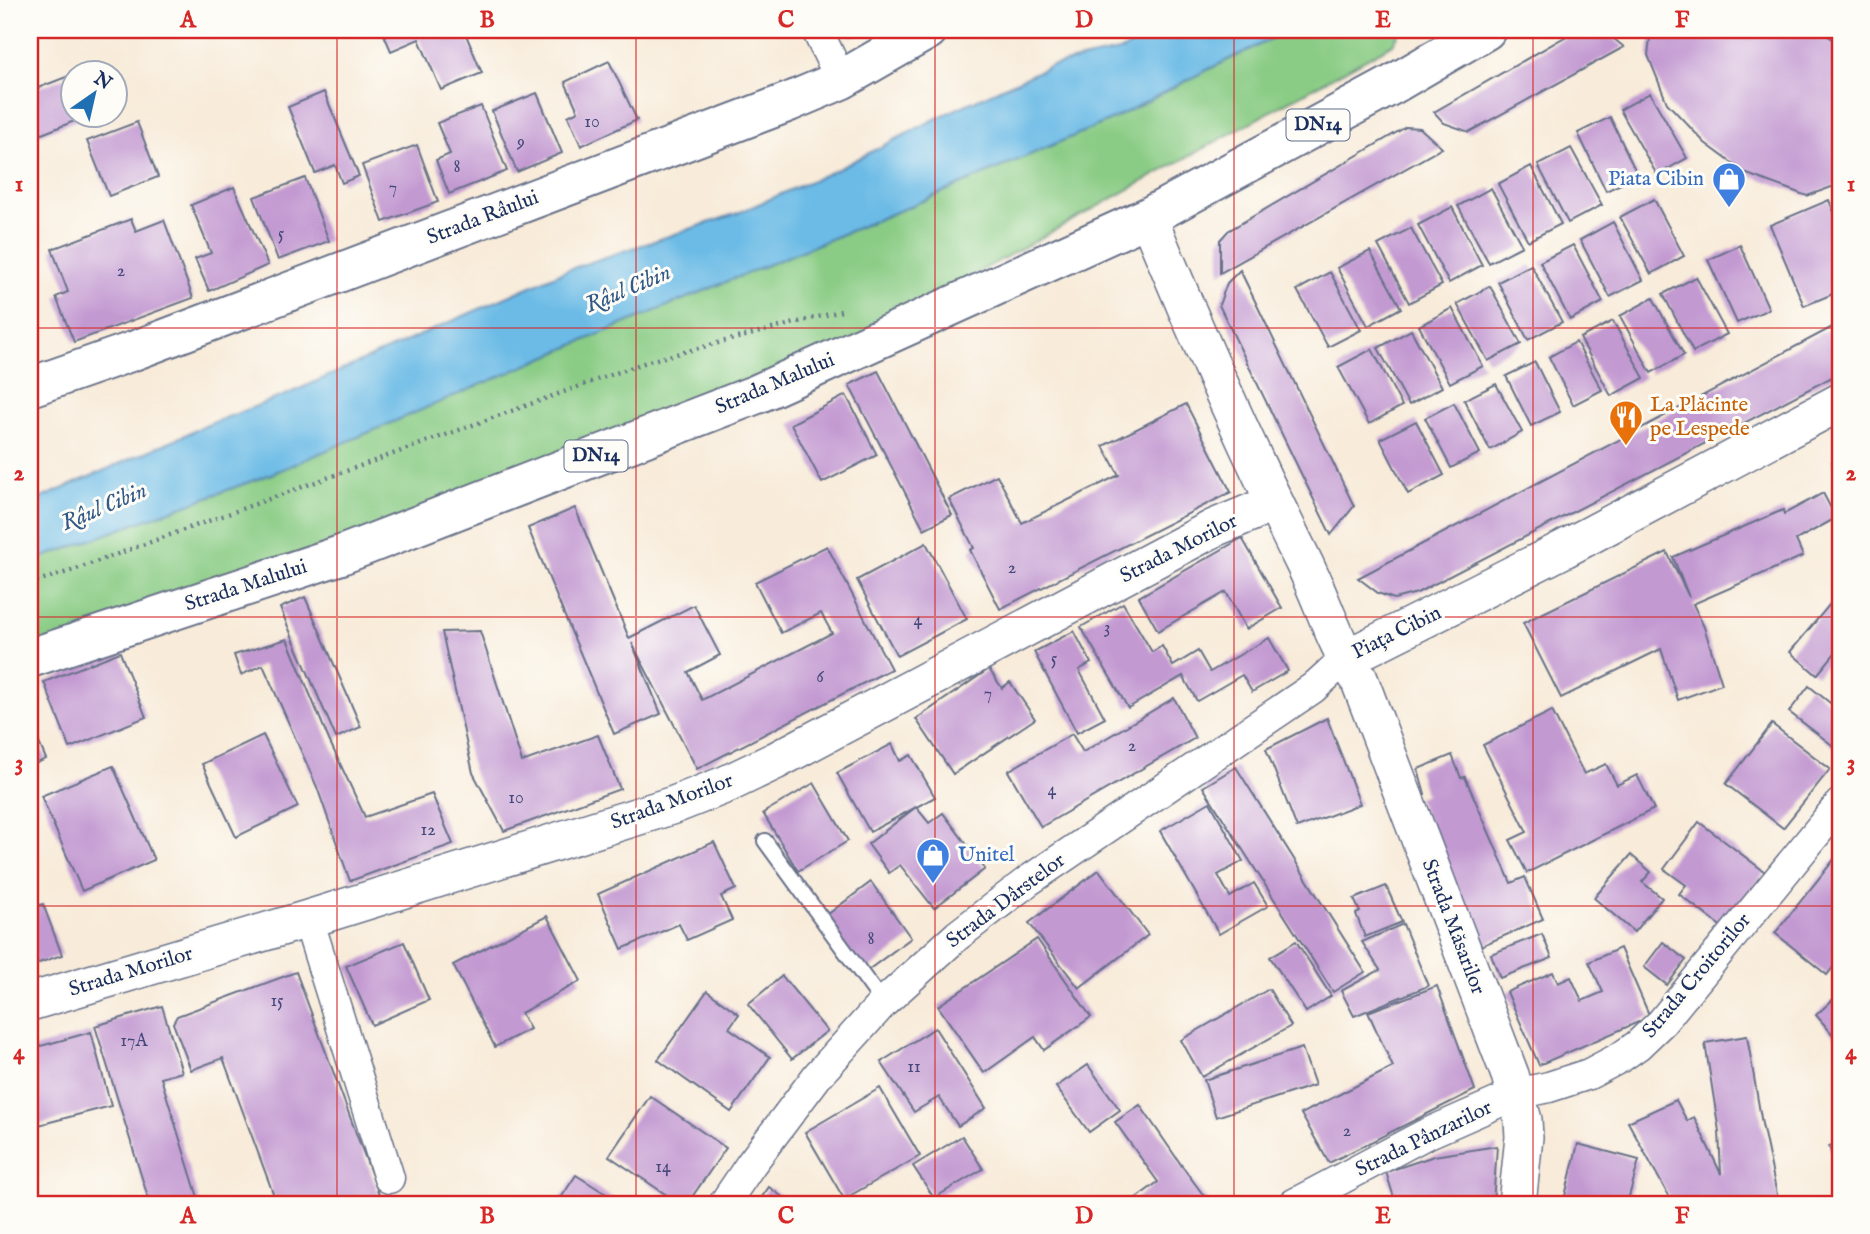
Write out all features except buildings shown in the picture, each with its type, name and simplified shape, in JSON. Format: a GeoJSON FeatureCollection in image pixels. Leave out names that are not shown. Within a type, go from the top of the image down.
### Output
{"type":"FeatureCollection","features":[{"type":"Feature","properties":{"kind":"main road","name":"Strada Râului"},"geometry":{"type":"LineString","coordinates":[[30,387],[133,351],[737,122],[841,80],[928,30]]}},
{"type":"Feature","properties":{"kind":"main road","name":"Strada Malului"},"geometry":{"type":"LineString","coordinates":[[30,658],[341,555],[757,394],[1147,217],[1392,85],[1486,30]]}},
{"type":"Feature","properties":{"kind":"street"},"geometry":{"type":"LineString","coordinates":[[817,30],[841,80]]}},
{"type":"Feature","properties":{"kind":"street","name":"Piața Cibin"},"geometry":{"type":"LineString","coordinates":[[1147,217],[1188,315],[1313,582],[1345,659],[1564,549],[1840,402]]}},
{"type":"Feature","properties":{"kind":"street","name":"Strada Morilor"},"geometry":{"type":"LineString","coordinates":[[30,1002],[308,919],[674,804],[727,784],[1214,528],[1274,503]]}},
{"type":"Feature","properties":{"kind":"street","name":"Strada Dârstelor"},"geometry":{"type":"LineString","coordinates":[[724,1204],[818,1075],[883,1003],[958,935],[1028,881],[1312,688],[1345,659]]}},
{"type":"Feature","properties":{"kind":"street","name":"Strada Măsarilor"},"geometry":{"type":"LineString","coordinates":[[1345,659],[1359,679],[1517,1094],[1524,1137],[1517,1204]]}},
{"type":"Feature","properties":{"kind":"street","name":"Strada Croitorilor"},"geometry":{"type":"LineString","coordinates":[[1517,1094],[1589,1074],[1638,1045],[1662,1022],[1840,804]]}},
{"type":"Feature","properties":{"kind":"street"},"geometry":{"type":"LineString","coordinates":[[308,919],[389,1178]]}},
{"type":"Feature","properties":{"kind":"street","name":"Strada Pânzarilor"},"geometry":{"type":"LineString","coordinates":[[1294,1204],[1424,1135],[1517,1094]]}},
{"type":"Feature","properties":{"kind":"lane"},"geometry":{"type":"LineString","coordinates":[[765,841],[883,1003]]}},
{"type":"Feature","properties":{"kind":"path"},"geometry":{"type":"LineString","coordinates":[[30,583],[68,572],[649,361],[850,309]]}},
{"type":"Feature","properties":{"kind":"green space"},"geometry":{"type":"Polygon","coordinates":[[[1290,30],[1401,30],[1393,44],[757,394],[30,658],[30,562],[271,474],[597,335],[913,205],[1113,119],[1290,30]]]}},
{"type":"Feature","properties":{"kind":"water","name":"Râul Cibin"},"geometry":{"type":"Polygon","coordinates":[[[1156,30],[1290,30],[1113,119],[913,205],[597,335],[271,474],[30,562],[30,503],[212,423],[288,394],[567,270],[738,213],[840,168],[939,117],[1050,66],[1123,50],[1156,30]]]}},
{"type":"Feature","properties":{"kind":"place","name":"Piata Cibin"},"geometry":{"type":"Point","coordinates":[1729,209]}},
{"type":"Feature","properties":{"kind":"place","name":"La Plăcinte pe Lespede"},"geometry":{"type":"Point","coordinates":[1626,447]}},
{"type":"Feature","properties":{"kind":"place","name":"Unitel"},"geometry":{"type":"Point","coordinates":[933,885]}}]}
